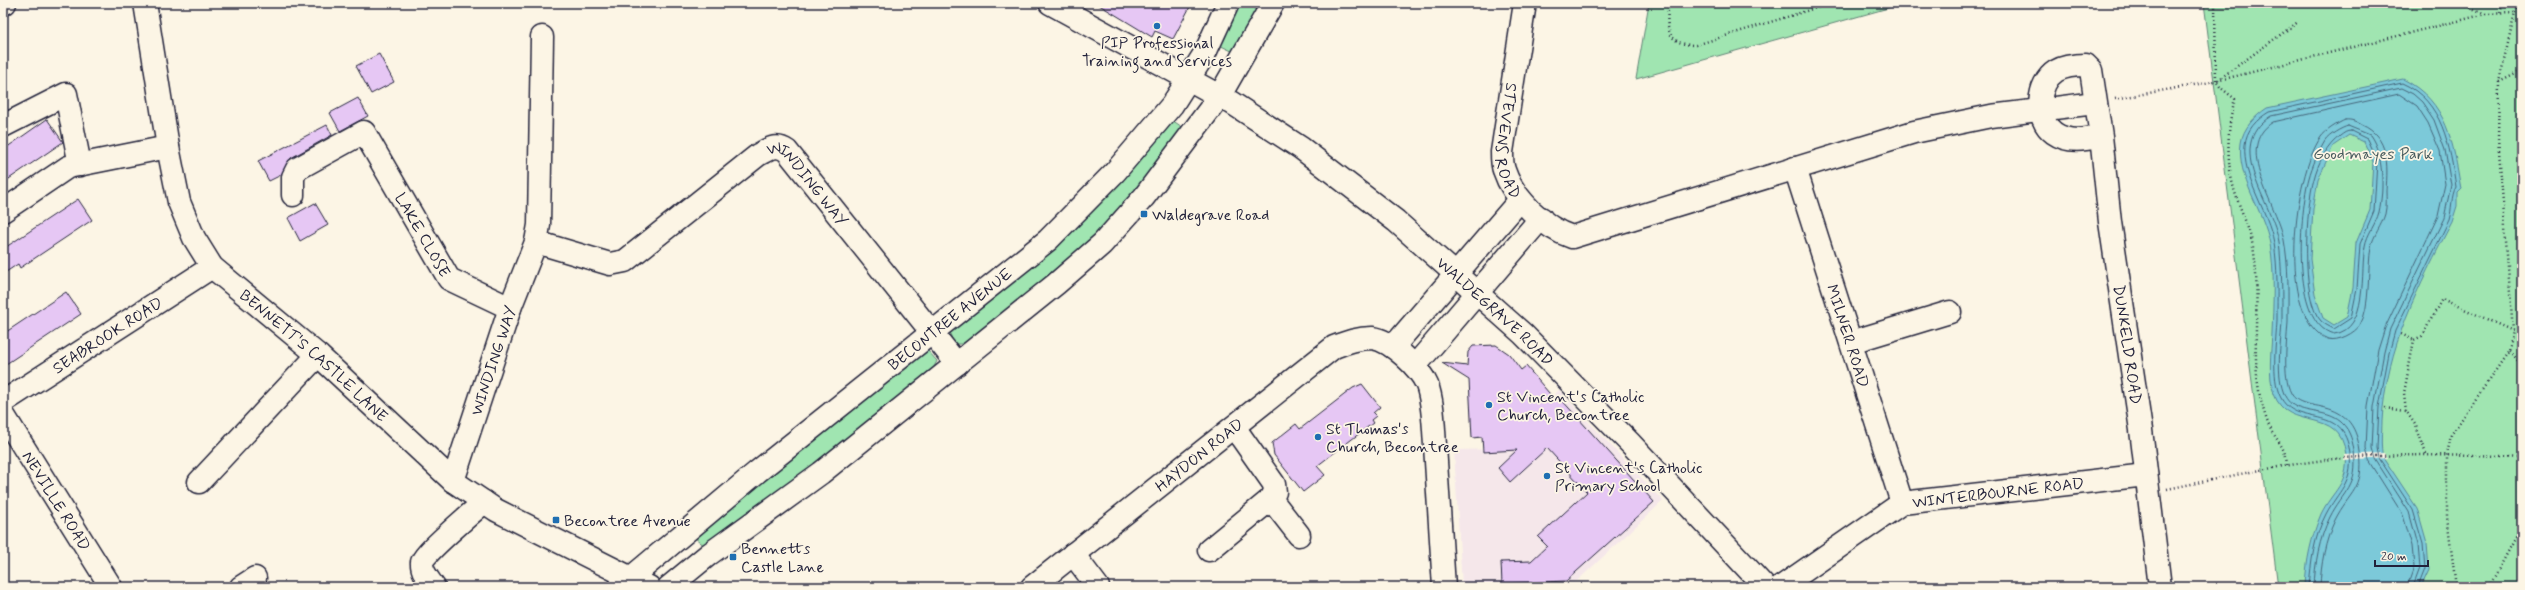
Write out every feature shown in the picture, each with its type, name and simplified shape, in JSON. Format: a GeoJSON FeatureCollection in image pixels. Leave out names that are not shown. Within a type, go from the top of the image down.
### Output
{"type":"FeatureCollection","features":[{"type":"Feature","properties":{"kind":"street","name":"BENNETT'S CASTLE LANE"},"geometry":{"type":"LineString","coordinates":[[145,3],[168,147],[180,202],[194,238],[212,267],[318,355],[454,481],[484,502],[633,584]]}},
{"type":"Feature","properties":{"kind":"street","name":"WALDEGRAVE ROAD"},"geometry":{"type":"LineString","coordinates":[[1050,3],[1189,79],[1301,148],[1396,221],[1476,294],[1523,334],[1626,439],[1765,587]]}},
{"type":"Feature","properties":{"kind":"street","name":"BECONTREE AVENUE"},"geometry":{"type":"LineString","coordinates":[[633,584],[757,472],[1048,240],[1115,172],[1172,104],[1205,53],[1228,3]]}},
{"type":"Feature","properties":{"kind":"street"},"geometry":{"type":"LineString","coordinates":[[669,587],[708,555],[821,473],[1056,284],[1102,244],[1144,197],[1219,97],[1272,3]]}},
{"type":"Feature","properties":{"kind":"street","name":"STEVENS ROAD"},"geometry":{"type":"LineString","coordinates":[[1525,3],[1502,152],[1503,169],[1509,184],[1520,200],[1556,231],[1572,237],[1914,132],[1991,116],[2095,103]]}},
{"type":"Feature","properties":{"kind":"street","name":"WINDING WAY"},"geometry":{"type":"LineString","coordinates":[[454,481],[510,308],[536,242],[539,225],[542,37]]}},
{"type":"Feature","properties":{"kind":"street","name":"DUNKELD ROAD"},"geometry":{"type":"LineString","coordinates":[[2041,110],[2040,96],[2045,83],[2056,71],[2074,66],[2086,65],[2090,70],[2101,136],[2110,222],[2147,483],[2160,587]]}},
{"type":"Feature","properties":{"kind":"street"},"geometry":{"type":"LineString","coordinates":[[3,126],[66,94],[80,165]]}},
{"type":"Feature","properties":{"kind":"street"},"geometry":{"type":"LineString","coordinates":[[2041,110],[2053,132],[2059,136],[2083,140],[2101,136]]}},
{"type":"Feature","properties":{"kind":"street","name":"LAKE CLOSE"},"geometry":{"type":"LineString","coordinates":[[294,195],[294,177],[298,169],[364,132],[449,279],[510,308]]}},
{"type":"Feature","properties":{"kind":"street","name":"WINDING WAY"},"geometry":{"type":"LineString","coordinates":[[536,242],[610,264],[625,262],[758,155],[776,146],[781,147],[792,157],[957,364]]}},
{"type":"Feature","properties":{"kind":"street"},"geometry":{"type":"LineString","coordinates":[[3,211],[68,167],[168,147]]}},
{"type":"Feature","properties":{"kind":"street","name":"MILNER ROAD"},"geometry":{"type":"LineString","coordinates":[[1795,168],[1852,342],[1902,503]]}},
{"type":"Feature","properties":{"kind":"street"},"geometry":{"type":"LineString","coordinates":[[1444,587],[1432,406],[1426,384],[1415,366],[1384,343],[1456,275],[1520,200]]}},
{"type":"Feature","properties":{"kind":"street"},"geometry":{"type":"LineString","coordinates":[[1415,366],[1541,218]]}},
{"type":"Feature","properties":{"kind":"street","name":"SEABROOK ROAD"},"geometry":{"type":"LineString","coordinates":[[3,402],[212,267]]}},
{"type":"Feature","properties":{"kind":"street"},"geometry":{"type":"LineString","coordinates":[[1852,342],[1950,312]]}},
{"type":"Feature","properties":{"kind":"street","name":"HAYDON ROAD"},"geometry":{"type":"LineString","coordinates":[[1032,587],[1334,347],[1355,339],[1384,343]]}},
{"type":"Feature","properties":{"kind":"street"},"geometry":{"type":"LineString","coordinates":[[199,482],[318,355]]}},
{"type":"Feature","properties":{"kind":"street","name":"NEVILLE ROAD"},"geometry":{"type":"LineString","coordinates":[[3,414],[111,587]]}},
{"type":"Feature","properties":{"kind":"street"},"geometry":{"type":"LineString","coordinates":[[1209,550],[1271,499],[1275,492],[1274,484],[1234,427]]}},
{"type":"Feature","properties":{"kind":"street","name":"WINTERBOURNE ROAD"},"geometry":{"type":"LineString","coordinates":[[1781,587],[1902,503],[2147,483]]}},
{"type":"Feature","properties":{"kind":"street"},"geometry":{"type":"LineString","coordinates":[[1271,499],[1299,536]]}},
{"type":"Feature","properties":{"kind":"street"},"geometry":{"type":"LineString","coordinates":[[434,587],[424,572],[422,562],[425,554],[462,524],[484,502]]}},
{"type":"Feature","properties":{"kind":"street"},"geometry":{"type":"LineString","coordinates":[[1073,554],[1098,587]]}},
{"type":"Feature","properties":{"kind":"path"},"geometry":{"type":"LineString","coordinates":[[1669,3],[1668,29],[1674,40],[1682,45],[1696,45],[1832,3]]}},
{"type":"Feature","properties":{"kind":"path"},"geometry":{"type":"LineString","coordinates":[[2215,3],[2216,81],[2235,99],[2229,129],[2229,156],[2234,189],[2245,217],[2254,252],[2257,355],[2261,400],[2272,432],[2282,443],[2288,465]]}},
{"type":"Feature","properties":{"kind":"path"},"geometry":{"type":"LineString","coordinates":[[2458,3],[2486,14]]}},
{"type":"Feature","properties":{"kind":"path"},"geometry":{"type":"LineString","coordinates":[[2500,13],[2503,3]]}},
{"type":"Feature","properties":{"kind":"path"},"geometry":{"type":"LineString","coordinates":[[2456,587],[2446,517],[2447,455],[2452,435],[2509,351],[2513,331],[2498,138],[2499,82],[2515,13],[2520,3]]}},
{"type":"Feature","properties":{"kind":"path"},"geometry":{"type":"LineString","coordinates":[[2095,103],[2216,81],[2486,14],[2515,13]]}},
{"type":"Feature","properties":{"kind":"path"},"geometry":{"type":"LineString","coordinates":[[2216,81],[2298,22]]}},
{"type":"Feature","properties":{"kind":"path"},"geometry":{"type":"LineString","coordinates":[[2499,82],[2522,71]]}},
{"type":"Feature","properties":{"kind":"path"},"geometry":{"type":"LineString","coordinates":[[2414,340],[2422,336],[2442,299],[2513,331]]}},
{"type":"Feature","properties":{"kind":"path"},"geometry":{"type":"LineString","coordinates":[[2401,334],[2414,340]]}},
{"type":"Feature","properties":{"kind":"path"},"geometry":{"type":"LineString","coordinates":[[2414,340],[2404,393],[2406,411],[2416,426],[2426,454]]}},
{"type":"Feature","properties":{"kind":"path"},"geometry":{"type":"LineString","coordinates":[[2509,351],[2517,359],[2522,370]]}},
{"type":"Feature","properties":{"kind":"path"},"geometry":{"type":"LineString","coordinates":[[2385,408],[2406,411]]}},
{"type":"Feature","properties":{"kind":"path"},"geometry":{"type":"LineString","coordinates":[[2147,483],[2335,459],[2426,454],[2522,458]]}},
{"type":"Feature","properties":{"kind":"path"},"geometry":{"type":"LineString","coordinates":[[2489,587],[2522,526]]}},
{"type":"Feature","properties":{"kind":"shaded area","name":"St Vincent's Catholic Primary School"},"geometry":{"type":"Polygon","coordinates":[[[1559,390],[1663,501],[1577,581],[1526,587],[1462,587],[1454,450],[1499,449],[1559,390]]]}},
{"type":"Feature","properties":{"kind":"green space"},"geometry":{"type":"Polygon","coordinates":[[[1237,3],[1261,3],[1236,53],[1217,44],[1237,3]]]}},
{"type":"Feature","properties":{"kind":"green space"},"geometry":{"type":"Polygon","coordinates":[[[1649,3],[1906,3],[1636,79],[1649,3]]]}},
{"type":"Feature","properties":{"kind":"green space","name":"Goodmayes Park"},"geometry":{"type":"Polygon","coordinates":[[[2204,3],[2522,3],[2522,587],[2278,587],[2204,3]]]}},
{"type":"Feature","properties":{"kind":"green space"},"geometry":{"type":"Polygon","coordinates":[[[1169,118],[1188,131],[1089,244],[965,344],[954,344],[950,334],[953,327],[1059,241],[1107,196],[1169,118]]]}},
{"type":"Feature","properties":{"kind":"green space"},"geometry":{"type":"Polygon","coordinates":[[[924,351],[928,351],[937,361],[932,371],[738,525],[706,547],[694,537],[924,351]]]}},
{"type":"Feature","properties":{"kind":"water"},"geometry":{"type":"Polygon","coordinates":[[[2403,79],[2418,88],[2430,99],[2446,125],[2451,140],[2461,189],[2457,193],[2457,206],[2452,222],[2416,293],[2397,343],[2385,394],[2382,421],[2381,444],[2383,457],[2417,508],[2427,543],[2429,570],[2421,587],[2305,587],[2308,559],[2314,532],[2325,506],[2339,487],[2345,473],[2346,455],[2342,439],[2334,430],[2324,424],[2290,413],[2281,406],[2272,387],[2270,364],[2273,289],[2272,255],[2267,231],[2246,181],[2241,156],[2241,143],[2244,132],[2254,119],[2267,108],[2403,79]],[[2349,135],[2333,146],[2318,180],[2313,209],[2310,259],[2315,295],[2323,318],[2334,325],[2347,317],[2353,288],[2356,243],[2370,210],[2373,162],[2364,142],[2349,135]]]}},
{"type":"Feature","properties":{"kind":"pier"},"geometry":{"type":"Polygon","coordinates":[[[2384,453],[2387,458],[2344,461],[2344,455],[2384,453]]]}},
{"type":"Feature","properties":{"kind":"building","name":"PIP Professional Training and Services"},"geometry":{"type":"Polygon","coordinates":[[[1096,3],[1192,3],[1173,39],[1155,31],[1152,37],[1096,3]]]}},
{"type":"Feature","properties":{"kind":"building"},"geometry":{"type":"Polygon","coordinates":[[[379,54],[394,82],[371,94],[356,66],[379,54]]]}},
{"type":"Feature","properties":{"kind":"building"},"geometry":{"type":"Polygon","coordinates":[[[358,98],[368,116],[340,131],[330,113],[358,98]]]}},
{"type":"Feature","properties":{"kind":"building"},"geometry":{"type":"Polygon","coordinates":[[[47,119],[63,142],[3,183],[3,150],[47,119]]]}},
{"type":"Feature","properties":{"kind":"building"},"geometry":{"type":"Polygon","coordinates":[[[327,125],[332,135],[291,158],[281,175],[269,181],[258,161],[327,125]]]}},
{"type":"Feature","properties":{"kind":"building"},"geometry":{"type":"Polygon","coordinates":[[[78,199],[92,220],[20,268],[18,264],[3,274],[3,249],[78,199]]]}},
{"type":"Feature","properties":{"kind":"building"},"geometry":{"type":"Polygon","coordinates":[[[315,203],[328,225],[300,241],[288,218],[315,203]]]}},
{"type":"Feature","properties":{"kind":"building"},"geometry":{"type":"Polygon","coordinates":[[[66,292],[81,314],[3,366],[3,334],[66,292]]]}},
{"type":"Feature","properties":{"kind":"building"},"geometry":{"type":"Polygon","coordinates":[[[1496,345],[1509,354],[1521,370],[1526,366],[1555,400],[1559,397],[1654,502],[1566,581],[1502,584],[1501,562],[1531,561],[1547,546],[1538,537],[1587,492],[1547,448],[1510,482],[1498,468],[1517,450],[1483,452],[1482,437],[1472,438],[1469,380],[1442,363],[1467,366],[1468,352],[1473,346],[1496,345]]]}},
{"type":"Feature","properties":{"kind":"building","name":"St Thomas's Church, Becontree"},"geometry":{"type":"Polygon","coordinates":[[[1362,384],[1380,407],[1373,413],[1376,416],[1371,420],[1373,423],[1317,466],[1325,475],[1303,492],[1274,455],[1272,443],[1296,424],[1300,429],[1353,388],[1362,384]]]}},
{"type":"Feature","properties":{"kind":"place","name":"PIP Professional Training and Services"},"geometry":{"type":"Point","coordinates":[1157,26]}},
{"type":"Feature","properties":{"kind":"place","name":"Waldegrave Road"},"geometry":{"type":"Point","coordinates":[1144,214]}},
{"type":"Feature","properties":{"kind":"place","name":"St Vincent's Catholic Church, Becontree"},"geometry":{"type":"Point","coordinates":[1489,405]}},
{"type":"Feature","properties":{"kind":"place","name":"St Thomas's Church, Becontree"},"geometry":{"type":"Point","coordinates":[1318,437]}},
{"type":"Feature","properties":{"kind":"place","name":"St Vincent's Catholic Primary School"},"geometry":{"type":"Point","coordinates":[1547,476]}},
{"type":"Feature","properties":{"kind":"place","name":"Becontree Avenue"},"geometry":{"type":"Point","coordinates":[556,520]}},
{"type":"Feature","properties":{"kind":"place","name":"Bennetts Castle Lane"},"geometry":{"type":"Point","coordinates":[733,557]}}]}
